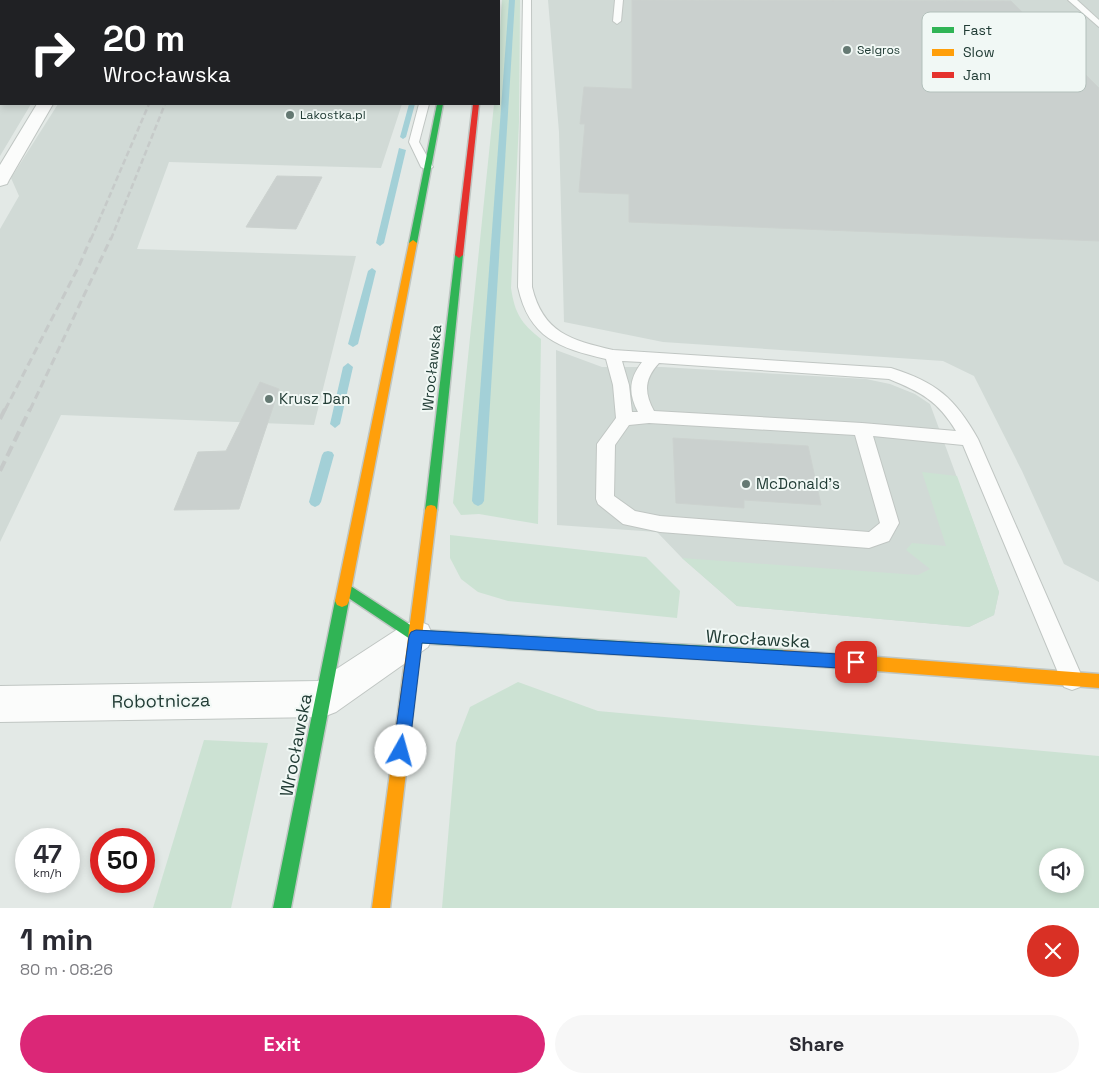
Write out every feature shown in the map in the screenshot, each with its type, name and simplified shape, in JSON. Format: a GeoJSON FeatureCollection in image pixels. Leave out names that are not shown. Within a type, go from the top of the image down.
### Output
{"type":"FeatureCollection","features":[{"type":"Feature","properties":{"kind":"main road","name":"Wrocławska"},"geometry":{"type":"LineString","coordinates":[[282,908],[346,589],[426,167],[440,105]]}},
{"type":"Feature","properties":{"kind":"main road","name":"Wrocławska"},"geometry":{"type":"LineString","coordinates":[[381,908],[416,636],[476,105]]}},
{"type":"Feature","properties":{"kind":"main road"},"geometry":{"type":"LineString","coordinates":[[346,589],[416,636]]}},
{"type":"Feature","properties":{"kind":"main road","name":"Wrocławska"},"geometry":{"type":"LineString","coordinates":[[416,636],[817,659],[1099,681]]}},
{"type":"Feature","properties":{"kind":"street"},"geometry":{"type":"LineString","coordinates":[[0,180],[44,105]]}},
{"type":"Feature","properties":{"kind":"street"},"geometry":{"type":"LineString","coordinates":[[323,699],[416,636]]}},
{"type":"Feature","properties":{"kind":"street","name":"Robotnicza"},"geometry":{"type":"LineString","coordinates":[[0,704],[323,699]]}},
{"type":"Feature","properties":{"kind":"lane"},"geometry":{"type":"LineString","coordinates":[[527,0],[525,287],[527,302],[532,314],[550,334],[577,347],[613,354],[891,374],[925,386],[952,410],[969,439],[1072,679]]}},
{"type":"Feature","properties":{"kind":"lane"},"geometry":{"type":"LineString","coordinates":[[617,21],[619,0]]}},
{"type":"Feature","properties":{"kind":"lane"},"geometry":{"type":"LineString","coordinates":[[1072,0],[1086,12]]}},
{"type":"Feature","properties":{"kind":"lane"},"geometry":{"type":"LineString","coordinates":[[1086,12],[1099,24]]}},
{"type":"Feature","properties":{"kind":"lane"},"geometry":{"type":"LineString","coordinates":[[424,105],[414,142],[426,167]]}},
{"type":"Feature","properties":{"kind":"lane"},"geometry":{"type":"LineString","coordinates":[[613,354],[621,385],[624,419],[606,444],[605,499],[630,518],[670,525],[869,540],[879,538],[887,532],[890,523],[862,430]]}},
{"type":"Feature","properties":{"kind":"lane"},"geometry":{"type":"LineString","coordinates":[[649,417],[638,398],[638,383],[642,371],[655,358]]}},
{"type":"Feature","properties":{"kind":"lane"},"geometry":{"type":"LineString","coordinates":[[624,419],[649,417],[862,430],[969,439]]}},
{"type":"Feature","properties":{"kind":"shaded area"},"geometry":{"type":"Polygon","coordinates":[[[548,0],[1099,0],[1099,582],[1064,564],[1022,471],[974,376],[943,361],[663,342],[564,322],[559,132],[548,0]]]}},
{"type":"Feature","properties":{"kind":"shaded area"},"geometry":{"type":"Polygon","coordinates":[[[0,105],[30,105],[0,156],[0,105]]]}},
{"type":"Feature","properties":{"kind":"shaded area"},"geometry":{"type":"Polygon","coordinates":[[[57,105],[402,105],[381,168],[169,162],[137,249],[356,256],[314,425],[61,415],[0,542],[0,229],[19,196],[11,178],[57,105]]]}},
{"type":"Feature","properties":{"kind":"shaded area"},"geometry":{"type":"Polygon","coordinates":[[[556,350],[602,367],[662,367],[866,379],[890,384],[915,394],[930,404],[999,592],[994,615],[969,627],[737,606],[682,558],[657,532],[557,525],[556,350]]]}},
{"type":"Feature","properties":{"kind":"green space"},"geometry":{"type":"Polygon","coordinates":[[[502,0],[520,0],[519,122],[511,288],[520,317],[528,328],[541,339],[538,524],[479,514],[461,515],[453,503],[494,105],[500,105],[502,0]]]}},
{"type":"Feature","properties":{"kind":"green space"},"geometry":{"type":"Polygon","coordinates":[[[922,472],[957,476],[999,592],[994,615],[969,627],[737,606],[682,558],[918,575],[930,569],[906,550],[912,543],[946,546],[922,472]]]}},
{"type":"Feature","properties":{"kind":"green space"},"geometry":{"type":"Polygon","coordinates":[[[450,535],[646,557],[680,591],[677,618],[508,601],[478,592],[461,579],[450,558],[450,535]]]}},
{"type":"Feature","properties":{"kind":"green space"},"geometry":{"type":"Polygon","coordinates":[[[518,682],[598,711],[1099,756],[1099,908],[442,908],[456,743],[470,707],[518,682]]]}},
{"type":"Feature","properties":{"kind":"green space"},"geometry":{"type":"Polygon","coordinates":[[[204,740],[268,743],[231,908],[153,908],[204,740]]]}},
{"type":"Feature","properties":{"kind":"building"},"geometry":{"type":"Polygon","coordinates":[[[632,0],[1011,1],[1022,12],[922,12],[922,92],[1086,92],[1086,75],[1099,88],[1099,241],[629,222],[629,194],[579,192],[585,124],[580,124],[584,87],[632,89],[632,0]]]}},
{"type":"Feature","properties":{"kind":"building"},"geometry":{"type":"Polygon","coordinates":[[[277,176],[322,177],[296,229],[246,227],[277,176]]]}},
{"type":"Feature","properties":{"kind":"building"},"geometry":{"type":"Polygon","coordinates":[[[260,382],[279,389],[239,509],[174,510],[198,452],[226,451],[260,382]]]}},
{"type":"Feature","properties":{"kind":"building","name":"McDonald's"},"geometry":{"type":"Polygon","coordinates":[[[673,438],[808,446],[821,505],[744,500],[744,508],[676,503],[673,438]]]}},
{"type":"Feature","properties":{"kind":"waterway"},"geometry":{"type":"LineString","coordinates":[[478,501],[512,0]]}},
{"type":"Feature","properties":{"kind":"waterway"},"geometry":{"type":"LineString","coordinates":[[403,137],[412,105]]}},
{"type":"Feature","properties":{"kind":"waterway"},"geometry":{"type":"LineString","coordinates":[[380,243],[402,150]]}},
{"type":"Feature","properties":{"kind":"waterway"},"geometry":{"type":"LineString","coordinates":[[353,344],[372,271]]}},
{"type":"Feature","properties":{"kind":"waterway"},"geometry":{"type":"LineString","coordinates":[[335,424],[348,367]]}},
{"type":"Feature","properties":{"kind":"waterway"},"geometry":{"type":"LineString","coordinates":[[315,502],[328,455]]}},
{"type":"Feature","properties":{"kind":"railway"},"geometry":{"type":"LineString","coordinates":[[91,239],[149,105]]}},
{"type":"Feature","properties":{"kind":"railway"},"geometry":{"type":"LineString","coordinates":[[111,239],[165,105]]}},
{"type":"Feature","properties":{"kind":"railway"},"geometry":{"type":"LineString","coordinates":[[5,410],[79,266],[91,238]]}},
{"type":"Feature","properties":{"kind":"railway"},"geometry":{"type":"LineString","coordinates":[[30,410],[111,238]]}},
{"type":"Feature","properties":{"kind":"railway"},"geometry":{"type":"LineString","coordinates":[[0,419],[5,409]]}},
{"type":"Feature","properties":{"kind":"railway"},"geometry":{"type":"LineString","coordinates":[[0,471],[30,409]]}},
{"type":"Feature","properties":{"kind":"traffic: fast"},"geometry":{"type":"LineString","coordinates":[[413,243],[440,105]]}},
{"type":"Feature","properties":{"kind":"traffic: fast"},"geometry":{"type":"LineString","coordinates":[[431,510],[459,255]]}},
{"type":"Feature","properties":{"kind":"traffic: fast"},"geometry":{"type":"LineString","coordinates":[[346,589],[416,636],[784,657]]}},
{"type":"Feature","properties":{"kind":"traffic: fast"},"geometry":{"type":"LineString","coordinates":[[282,908],[342,601]]}},
{"type":"Feature","properties":{"kind":"traffic: slow"},"geometry":{"type":"LineString","coordinates":[[342,601],[413,243]]}},
{"type":"Feature","properties":{"kind":"traffic: slow"},"geometry":{"type":"LineString","coordinates":[[381,908],[431,510]]}},
{"type":"Feature","properties":{"kind":"traffic: slow"},"geometry":{"type":"LineString","coordinates":[[784,657],[1099,681]]}},
{"type":"Feature","properties":{"kind":"traffic: jam"},"geometry":{"type":"LineString","coordinates":[[459,255],[476,105]]}},
{"type":"Feature","properties":{"kind":"place","name":"Selgros"},"geometry":{"type":"Point","coordinates":[847,50]}},
{"type":"Feature","properties":{"kind":"place","name":"Lakostka.pl"},"geometry":{"type":"Point","coordinates":[290,115]}},
{"type":"Feature","properties":{"kind":"place","name":"Krusz Dan"},"geometry":{"type":"Point","coordinates":[269,399]}},
{"type":"Feature","properties":{"kind":"place","name":"McDonald's"},"geometry":{"type":"Point","coordinates":[746,484]}},
{"type":"Feature","properties":{"kind":"route"},"geometry":{"type":"LineString","coordinates":[[401,751],[416,636],[856,662]]}}]}
